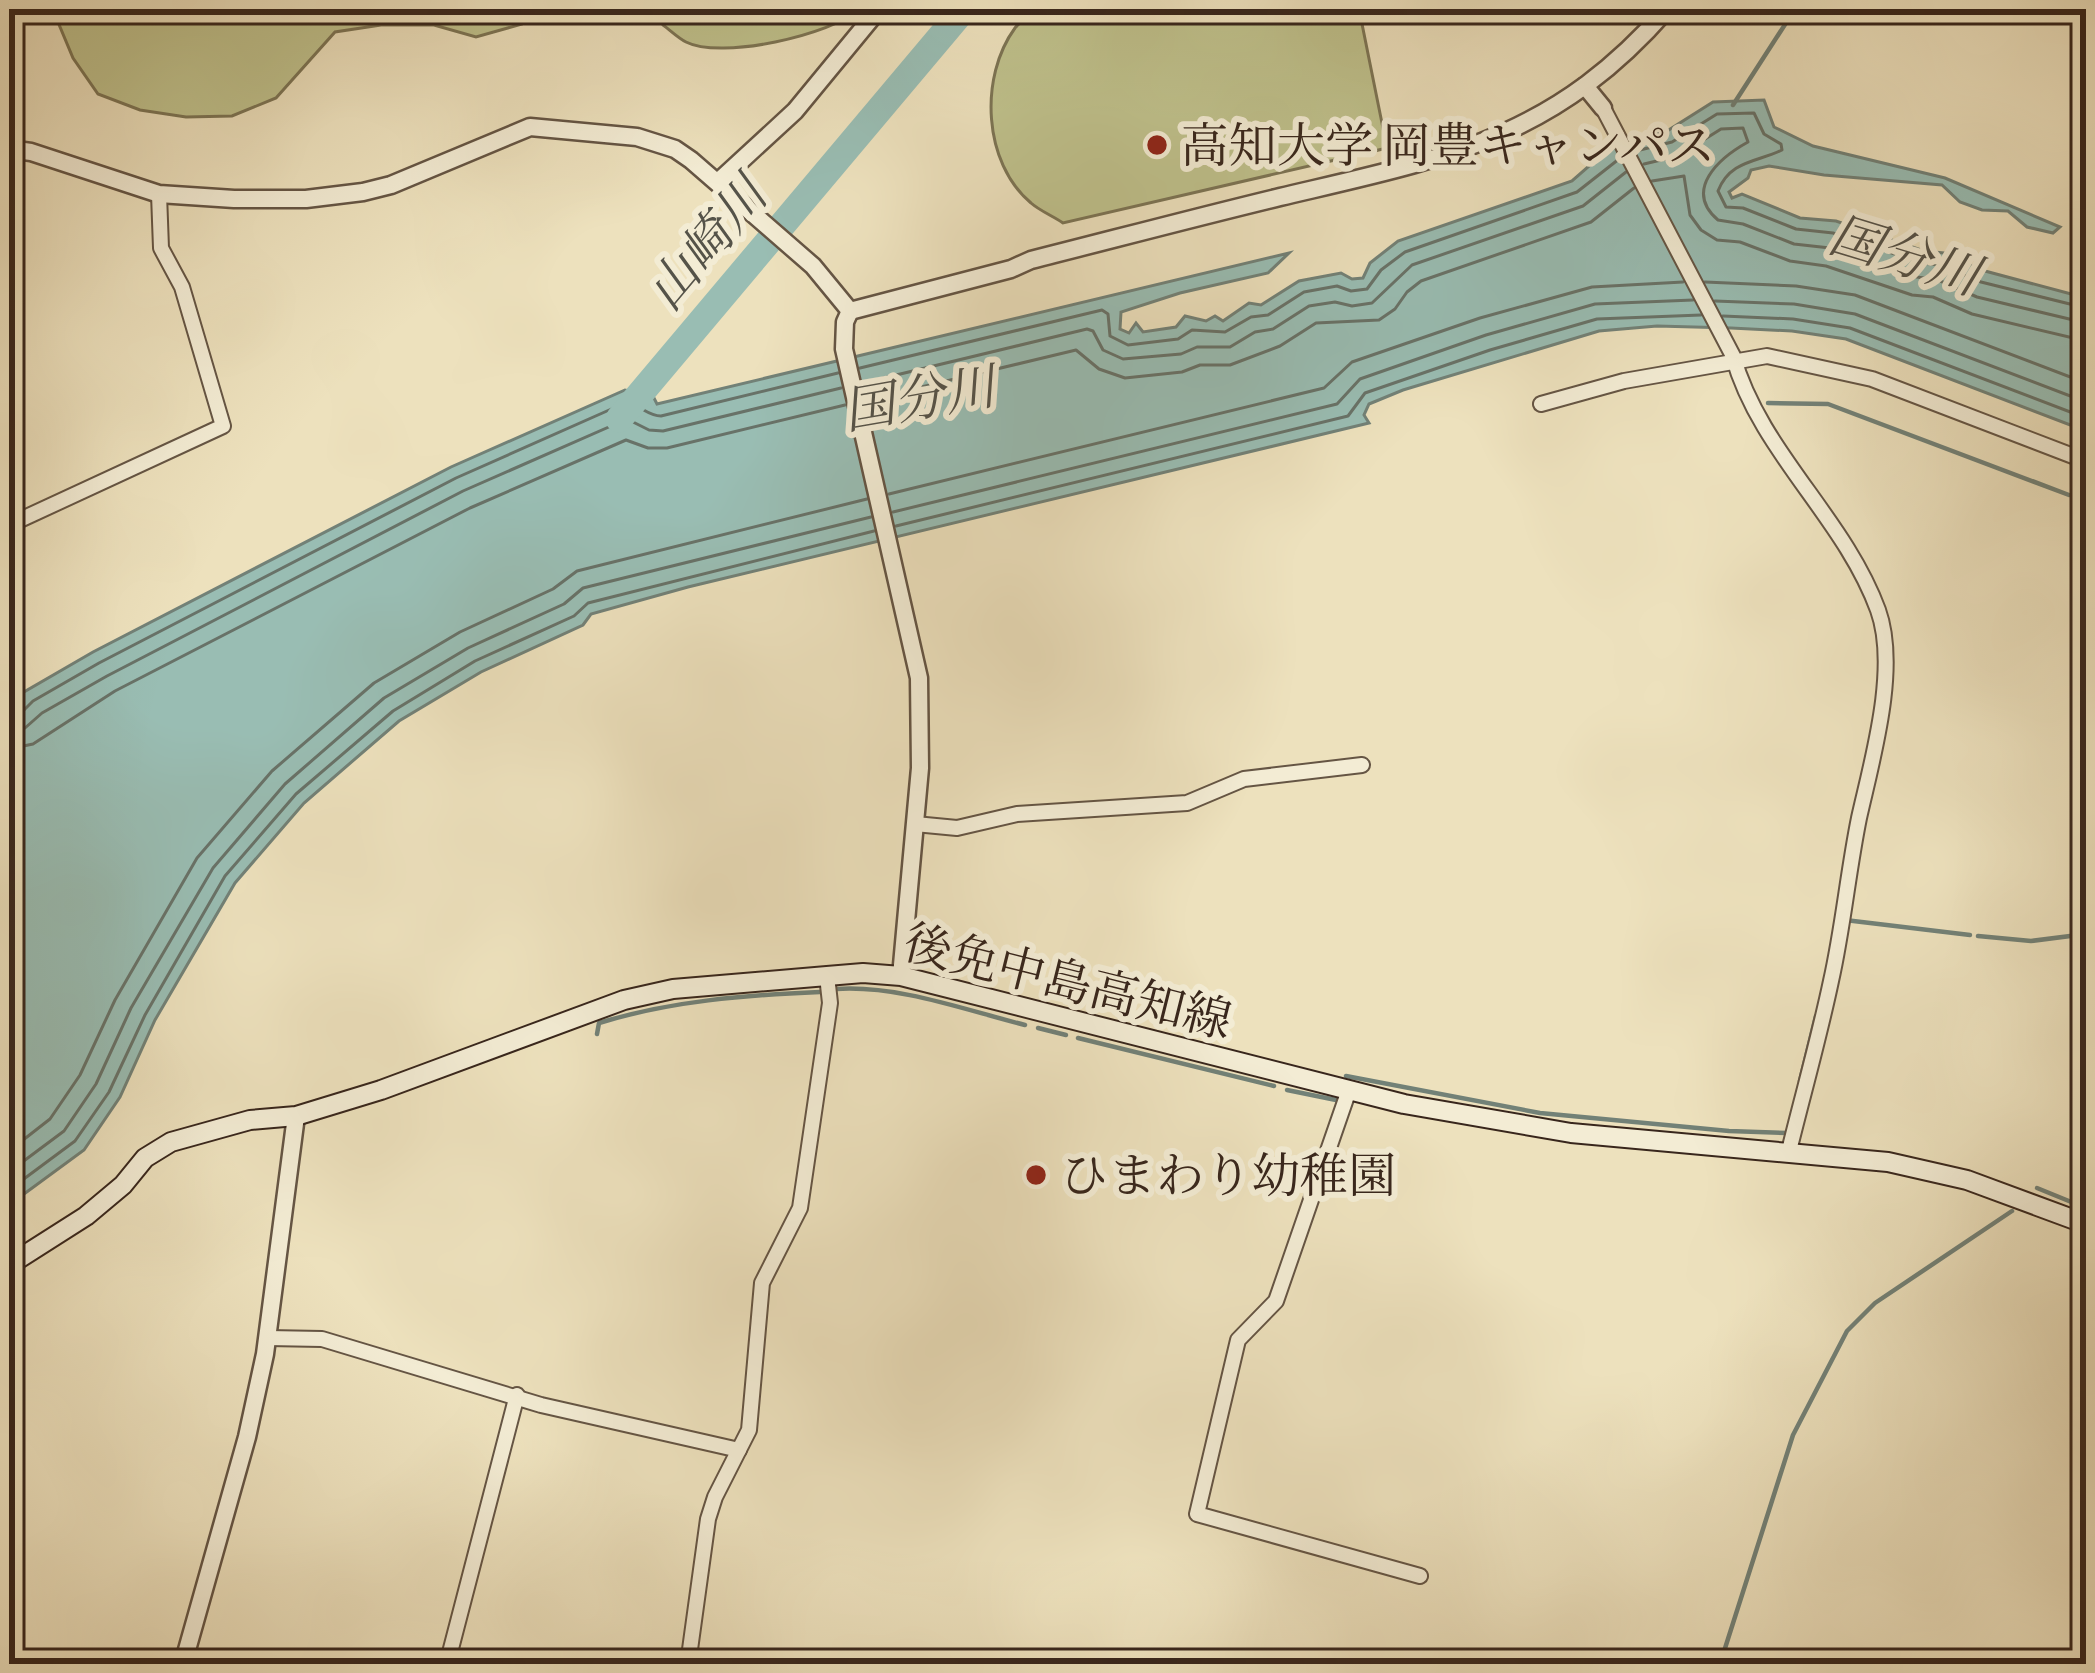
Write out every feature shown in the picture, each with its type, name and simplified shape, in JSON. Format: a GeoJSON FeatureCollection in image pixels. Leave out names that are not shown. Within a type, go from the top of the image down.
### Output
{"type":"FeatureCollection","features":[{"type":"Feature","properties":{"kind":"main road","name":"後免中島高知線"},"geometry":{"type":"LineString","coordinates":[[9,1265],[86,1216],[156,1149],[250,1120],[296,1116],[381,1090],[624,1000],[673,989],[863,973],[901,976],[1477,1119],[1571,1133],[1876,1160],[1966,1180],[2086,1224]]}},
{"type":"Feature","properties":{"kind":"street"},"geometry":{"type":"LineString","coordinates":[[718,182],[795,111],[879,9]]}},
{"type":"Feature","properties":{"kind":"street"},"geometry":{"type":"LineString","coordinates":[[850,311],[1031,260],[1451,155],[1533,120],[1585,86],[1667,9]]}},
{"type":"Feature","properties":{"kind":"street"},"geometry":{"type":"LineString","coordinates":[[1585,86],[1603,108],[1776,446],[1832,521],[1854,560],[1876,606],[1886,650],[1834,965],[1789,1151]]}},
{"type":"Feature","properties":{"kind":"street"},"geometry":{"type":"LineString","coordinates":[[9,149],[159,194],[195,199],[330,198],[392,185],[514,131],[549,127],[657,142],[675,149],[718,182],[787,242],[850,311]]}},
{"type":"Feature","properties":{"kind":"street"},"geometry":{"type":"LineString","coordinates":[[9,525],[223,426],[182,287],[161,248],[159,194]]}},
{"type":"Feature","properties":{"kind":"street"},"geometry":{"type":"LineString","coordinates":[[850,311],[844,334],[848,367],[919,677],[920,768],[901,976]]}},
{"type":"Feature","properties":{"kind":"street"},"geometry":{"type":"LineString","coordinates":[[1541,404],[1624,381],[1768,356],[1872,379],[2086,461]]}},
{"type":"Feature","properties":{"kind":"street"},"geometry":{"type":"LineString","coordinates":[[915,824],[957,828],[1017,814],[1187,803],[1244,779],[1362,765]]}},
{"type":"Feature","properties":{"kind":"street"},"geometry":{"type":"LineString","coordinates":[[688,1664],[708,1519],[749,1430],[762,1283],[800,1208],[830,1003],[827,976]]}},
{"type":"Feature","properties":{"kind":"street"},"geometry":{"type":"LineString","coordinates":[[1349,1090],[1276,1300],[1238,1340],[1197,1514],[1420,1576]]}},
{"type":"Feature","properties":{"kind":"street"},"geometry":{"type":"LineString","coordinates":[[183,1664],[247,1437],[268,1338],[296,1116]]}},
{"type":"Feature","properties":{"kind":"street"},"geometry":{"type":"LineString","coordinates":[[268,1338],[322,1339],[542,1405],[740,1450]]}},
{"type":"Feature","properties":{"kind":"street"},"geometry":{"type":"LineString","coordinates":[[446,1664],[518,1395]]}},
{"type":"Feature","properties":{"kind":"green space"},"geometry":{"type":"Polygon","coordinates":[[[37,9],[530,9],[522,24],[476,37],[434,25],[381,25],[335,32],[276,98],[232,116],[186,117],[140,110],[98,94],[73,58],[55,15],[37,9]]]}},
{"type":"Feature","properties":{"kind":"green space"},"geometry":{"type":"Polygon","coordinates":[[[664,9],[860,9],[801,36],[724,48],[683,40],[663,25],[664,9]]]}},
{"type":"Feature","properties":{"kind":"green space"},"geometry":{"type":"Polygon","coordinates":[[[1359,9],[1387,148],[1063,223],[1031,203],[1003,166],[992,119],[996,70],[1015,28],[1038,10],[1359,9]]]}},
{"type":"Feature","properties":{"kind":"water","name":"国分川"},"geometry":{"type":"Polygon","coordinates":[[[1764,100],[1774,127],[1813,146],[1945,178],[2060,227],[2053,233],[2027,227],[2008,211],[1982,210],[1960,202],[1942,185],[1769,166],[1751,170],[1729,192],[1732,198],[1742,194],[1800,218],[1836,221],[1924,251],[1944,253],[1985,271],[2086,298],[2086,431],[1846,339],[1731,328],[1657,326],[1599,331],[1403,390],[1369,404],[1364,415],[1369,423],[591,614],[583,625],[481,672],[399,721],[304,803],[235,883],[155,1020],[120,1097],[84,1150],[9,1205],[9,708],[24,692],[451,467],[625,390],[653,396],[657,404],[1289,253],[1268,273],[1121,312],[1120,329],[1129,333],[1136,323],[1143,332],[1176,327],[1185,316],[1206,321],[1215,316],[1223,321],[1249,303],[1261,305],[1299,281],[1341,273],[1363,278],[1370,263],[1398,241],[1572,181],[1605,152],[1631,139],[1667,131],[1713,102],[1764,100]]]}},
{"type":"Feature","properties":{"kind":"waterway","name":"山崎川"},"geometry":{"type":"LineString","coordinates":[[619,419],[964,9]]}},
{"type":"Feature","properties":{"kind":"waterway"},"geometry":{"type":"LineString","coordinates":[[1733,105],[1795,9]]}},
{"type":"Feature","properties":{"kind":"waterway"},"geometry":{"type":"LineString","coordinates":[[1768,403],[1828,404],[2069,495]]}},
{"type":"Feature","properties":{"kind":"waterway"},"geometry":{"type":"LineString","coordinates":[[1845,920],[1970,935]]}},
{"type":"Feature","properties":{"kind":"waterway"},"geometry":{"type":"LineString","coordinates":[[1978,936],[2031,941],[2086,934]]}},
{"type":"Feature","properties":{"kind":"waterway"},"geometry":{"type":"LineString","coordinates":[[836,989],[908,995],[1025,1025]]}},
{"type":"Feature","properties":{"kind":"waterway"},"geometry":{"type":"LineString","coordinates":[[597,1034],[599,1023],[653,1009],[820,992]]}},
{"type":"Feature","properties":{"kind":"waterway"},"geometry":{"type":"LineString","coordinates":[[1800,1081],[1816,1016]]}},
{"type":"Feature","properties":{"kind":"waterway"},"geometry":{"type":"LineString","coordinates":[[1038,1028],[1066,1035]]}},
{"type":"Feature","properties":{"kind":"waterway"},"geometry":{"type":"LineString","coordinates":[[1078,1038],[1274,1086]]}},
{"type":"Feature","properties":{"kind":"waterway"},"geometry":{"type":"LineString","coordinates":[[1346,1076],[1540,1113],[1787,1133]]}},
{"type":"Feature","properties":{"kind":"waterway"},"geometry":{"type":"LineString","coordinates":[[1287,1090],[1336,1100]]}},
{"type":"Feature","properties":{"kind":"waterway"},"geometry":{"type":"LineString","coordinates":[[2037,1188],[2086,1208]]}},
{"type":"Feature","properties":{"kind":"waterway"},"geometry":{"type":"LineString","coordinates":[[1720,1664],[1793,1435],[1847,1331],[1875,1303],[2012,1211]]}},
{"type":"Feature","properties":{"kind":"place","name":"高知大学 岡豊キャンパス"},"geometry":{"type":"Point","coordinates":[1157,145]}},
{"type":"Feature","properties":{"kind":"place","name":"ひまわり幼稚園"},"geometry":{"type":"Point","coordinates":[1036,1175]}}]}
